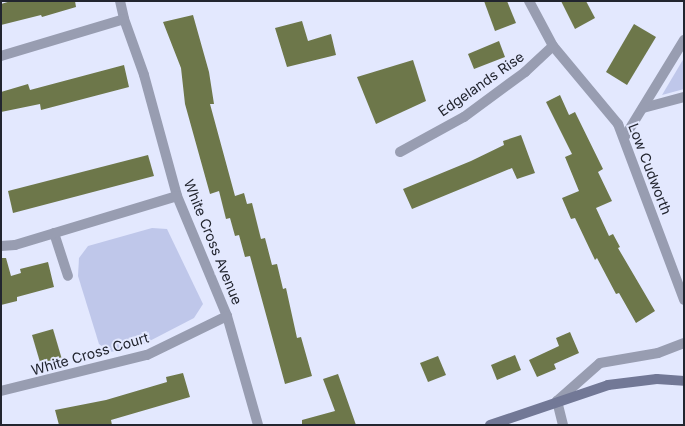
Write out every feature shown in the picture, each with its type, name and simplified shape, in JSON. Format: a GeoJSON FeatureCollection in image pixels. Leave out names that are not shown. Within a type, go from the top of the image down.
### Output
{"type":"FeatureCollection","features":[{"type":"Feature","properties":{"kind":"street","name":"White Cross Avenue"},"geometry":{"type":"LineString","coordinates":[[120,1],[124,19],[142,69],[177,196],[227,316],[258,425]]}},
{"type":"Feature","properties":{"kind":"street","name":"Low Cudworth"},"geometry":{"type":"LineString","coordinates":[[529,1],[553,46],[607,108],[624,138],[684,300]]}},
{"type":"Feature","properties":{"kind":"street"},"geometry":{"type":"LineString","coordinates":[[1,56],[124,19]]}},
{"type":"Feature","properties":{"kind":"street"},"geometry":{"type":"LineString","coordinates":[[624,138],[684,40]]}},
{"type":"Feature","properties":{"kind":"street","name":"Edgelands Rise"},"geometry":{"type":"LineString","coordinates":[[400,152],[464,117],[525,72],[553,46]]}},
{"type":"Feature","properties":{"kind":"street"},"geometry":{"type":"LineString","coordinates":[[643,108],[684,97]]}},
{"type":"Feature","properties":{"kind":"street"},"geometry":{"type":"LineString","coordinates":[[1,246],[15,245],[177,196]]}},
{"type":"Feature","properties":{"kind":"street"},"geometry":{"type":"LineString","coordinates":[[54,233],[68,276]]}},
{"type":"Feature","properties":{"kind":"street","name":"White Cross Court"},"geometry":{"type":"LineString","coordinates":[[1,391],[147,355],[227,316]]}},
{"type":"Feature","properties":{"kind":"street"},"geometry":{"type":"LineString","coordinates":[[556,401],[600,363],[680,347],[684,343]]}},
{"type":"Feature","properties":{"kind":"street"},"geometry":{"type":"LineString","coordinates":[[490,425],[556,401],[608,385],[657,379],[684,381]]}},
{"type":"Feature","properties":{"kind":"street"},"geometry":{"type":"LineString","coordinates":[[556,401],[563,425]]}},
{"type":"Feature","properties":{"kind":"shaded area"},"geometry":{"type":"Polygon","coordinates":[[[684,58],[684,89],[662,95],[684,58]]]}},
{"type":"Feature","properties":{"kind":"shaded area"},"geometry":{"type":"Polygon","coordinates":[[[152,228],[167,229],[203,304],[194,318],[138,347],[110,352],[99,344],[78,276],[79,258],[88,246],[152,228]]]}},
{"type":"Feature","properties":{"kind":"building"},"geometry":{"type":"Polygon","coordinates":[[[11,1],[75,1],[76,7],[42,17],[41,15],[1,25],[1,4],[11,1]]]}},
{"type":"Feature","properties":{"kind":"building"},"geometry":{"type":"Polygon","coordinates":[[[484,1],[507,1],[516,23],[495,31],[484,1]]]}},
{"type":"Feature","properties":{"kind":"building"},"geometry":{"type":"Polygon","coordinates":[[[561,1],[586,1],[595,18],[575,29],[561,1]]]}},
{"type":"Feature","properties":{"kind":"building"},"geometry":{"type":"Polygon","coordinates":[[[193,15],[209,72],[214,104],[210,104],[235,196],[244,193],[247,204],[252,203],[261,239],[265,238],[272,265],[277,264],[283,289],[286,288],[297,338],[301,337],[312,376],[285,384],[250,256],[245,257],[239,235],[235,236],[230,218],[226,219],[219,191],[210,194],[185,104],[181,68],[163,22],[193,15]]]}},
{"type":"Feature","properties":{"kind":"building"},"geometry":{"type":"Polygon","coordinates":[[[302,21],[308,41],[331,34],[336,55],[287,67],[275,28],[302,21]]]}},
{"type":"Feature","properties":{"kind":"building"},"geometry":{"type":"Polygon","coordinates":[[[634,24],[656,37],[627,85],[606,72],[634,24]]]}},
{"type":"Feature","properties":{"kind":"building"},"geometry":{"type":"Polygon","coordinates":[[[499,41],[505,57],[474,69],[468,54],[499,41]]]}},
{"type":"Feature","properties":{"kind":"building"},"geometry":{"type":"Polygon","coordinates":[[[413,60],[426,101],[376,124],[357,77],[413,60]]]}},
{"type":"Feature","properties":{"kind":"building"},"geometry":{"type":"Polygon","coordinates":[[[124,65],[129,87],[41,110],[40,104],[1,112],[1,92],[28,84],[30,90],[124,65]]]}},
{"type":"Feature","properties":{"kind":"building"},"geometry":{"type":"Polygon","coordinates":[[[560,95],[569,115],[575,112],[603,169],[598,172],[612,201],[596,208],[609,236],[613,234],[620,247],[618,248],[655,311],[636,323],[619,293],[616,294],[597,258],[595,260],[575,218],[571,219],[562,198],[579,191],[565,157],[572,154],[546,102],[560,95]]]}},
{"type":"Feature","properties":{"kind":"building"},"geometry":{"type":"Polygon","coordinates":[[[521,135],[535,173],[517,179],[512,168],[412,209],[403,189],[471,161],[504,145],[503,141],[521,135]]]}},
{"type":"Feature","properties":{"kind":"building"},"geometry":{"type":"Polygon","coordinates":[[[148,155],[154,176],[13,213],[8,191],[148,155]]]}},
{"type":"Feature","properties":{"kind":"building"},"geometry":{"type":"Polygon","coordinates":[[[1,258],[6,258],[11,276],[21,273],[20,269],[48,262],[54,287],[17,297],[17,301],[1,305],[1,258]]]}},
{"type":"Feature","properties":{"kind":"building"},"geometry":{"type":"Polygon","coordinates":[[[53,329],[63,363],[42,369],[32,335],[53,329]]]}},
{"type":"Feature","properties":{"kind":"building"},"geometry":{"type":"Polygon","coordinates":[[[570,332],[579,353],[554,364],[556,369],[537,377],[529,360],[559,346],[556,338],[570,332]]]}},
{"type":"Feature","properties":{"kind":"building"},"geometry":{"type":"Polygon","coordinates":[[[515,355],[521,370],[497,380],[491,365],[515,355]]]}},
{"type":"Feature","properties":{"kind":"building"},"geometry":{"type":"Polygon","coordinates":[[[438,356],[446,375],[428,382],[420,363],[438,356]]]}},
{"type":"Feature","properties":{"kind":"building"},"geometry":{"type":"Polygon","coordinates":[[[183,373],[190,397],[111,420],[112,425],[59,425],[55,410],[106,400],[167,382],[166,377],[183,373]]]}},
{"type":"Feature","properties":{"kind":"building"},"geometry":{"type":"Polygon","coordinates":[[[338,374],[356,425],[302,425],[302,420],[335,411],[323,379],[338,374]]]}}]}
